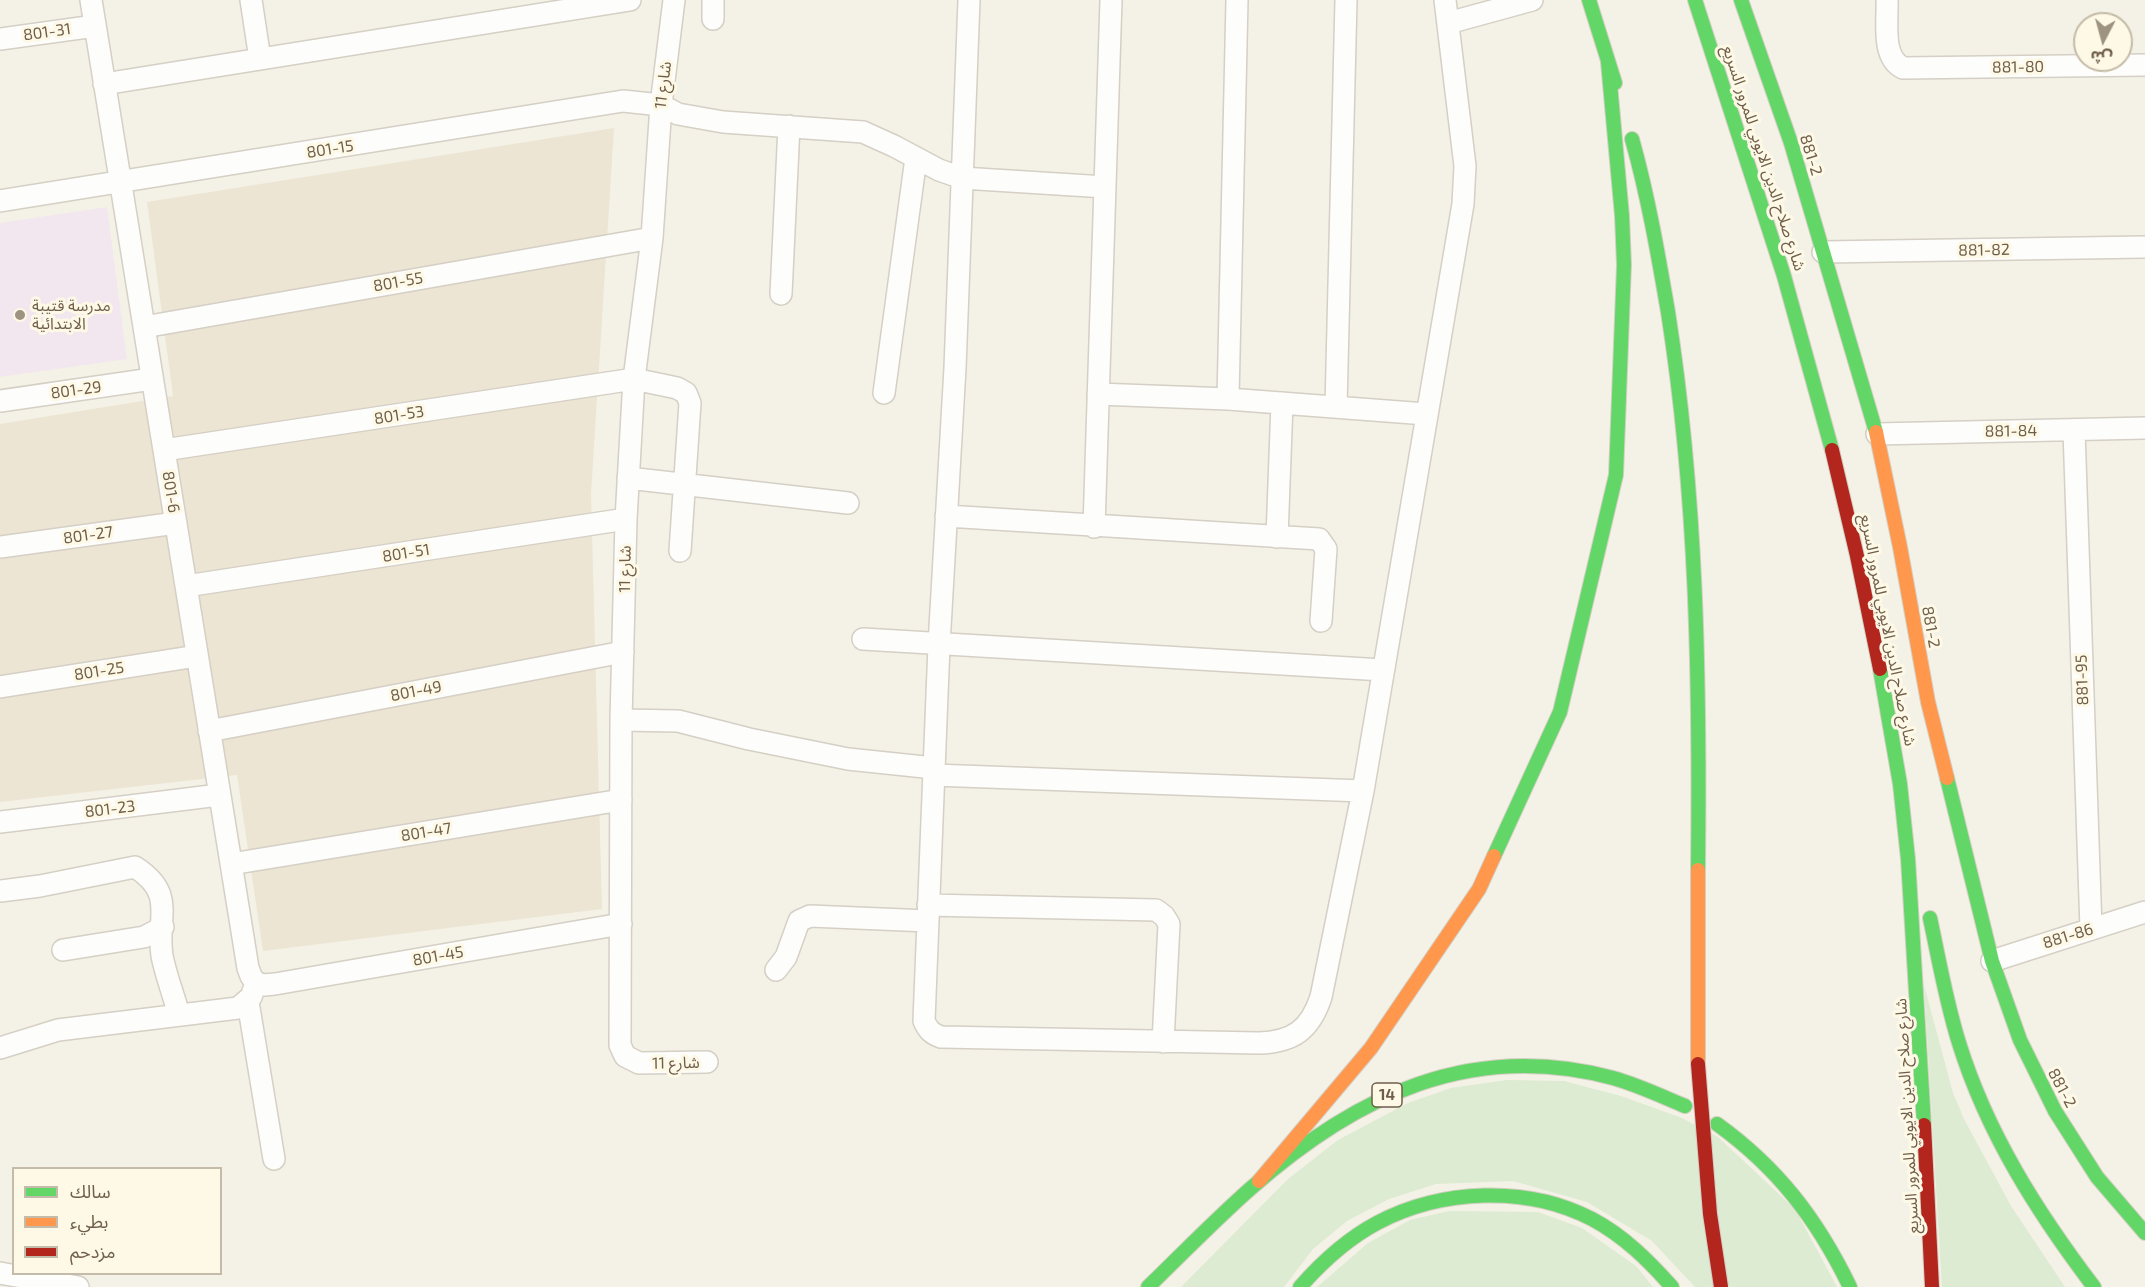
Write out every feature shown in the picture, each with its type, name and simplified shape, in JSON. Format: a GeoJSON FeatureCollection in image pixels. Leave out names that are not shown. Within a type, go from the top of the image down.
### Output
{"type":"FeatureCollection","features":[{"type":"Feature","properties":{"kind":"main road"},"geometry":{"type":"LineString","coordinates":[[1589,0],[1639,162],[1661,272],[1681,402],[1693,534],[1698,738],[1698,1064],[1709,1204],[1721,1287]]}},
{"type":"Feature","properties":{"kind":"main road","name":"شارع صلاح الدين الايوبي للمرور السريع"},"geometry":{"type":"LineString","coordinates":[[1695,0],[1735,118],[1798,319],[1821,404],[1862,576],[1895,750],[1911,894],[1916,966],[1932,1287]]}},
{"type":"Feature","properties":{"kind":"main road","name":"881-2"},"geometry":{"type":"LineString","coordinates":[[1741,0],[1791,143],[1877,434],[1928,702],[1992,960],[2020,1040],[2055,1112],[2097,1177],[2145,1233]]}},
{"type":"Feature","properties":{"kind":"main road"},"geometry":{"type":"LineString","coordinates":[[1259,1181],[1371,1048],[1479,889],[1560,712],[1616,475],[1623,255],[1622,204],[1608,62]]}},
{"type":"Feature","properties":{"kind":"main road"},"geometry":{"type":"LineString","coordinates":[[1895,750],[1949,1006],[1969,1072],[2004,1153],[2034,1204],[2094,1287]]}},
{"type":"Feature","properties":{"kind":"main road","name":"14"},"geometry":{"type":"LineString","coordinates":[[1148,1287],[1259,1181],[1339,1122],[1361,1108],[1408,1086],[1458,1072],[1510,1066],[1562,1068],[1617,1079],[1685,1106]]}},
{"type":"Feature","properties":{"kind":"main road"},"geometry":{"type":"LineString","coordinates":[[1717,1124],[1764,1161],[1792,1192],[1817,1225],[1850,1287]]}},
{"type":"Feature","properties":{"kind":"main road"},"geometry":{"type":"LineString","coordinates":[[1300,1287],[1328,1257],[1347,1242],[1388,1217],[1433,1201],[1491,1195],[1522,1197],[1551,1203],[1580,1213],[1607,1228],[1631,1247],[1672,1287]]}},
{"type":"Feature","properties":{"kind":"street","name":"801-6"},"geometry":{"type":"LineString","coordinates":[[91,0],[250,976],[274,1159]]}},
{"type":"Feature","properties":{"kind":"street"},"geometry":{"type":"LineString","coordinates":[[251,0],[260,59]]}},
{"type":"Feature","properties":{"kind":"street"},"geometry":{"type":"LineString","coordinates":[[104,84],[630,0]]}},
{"type":"Feature","properties":{"kind":"street","name":"شارع 11"},"geometry":{"type":"LineString","coordinates":[[674,0],[660,105],[652,238],[634,380],[628,478],[621,720],[621,1045],[625,1056],[639,1064],[707,1062]]}},
{"type":"Feature","properties":{"kind":"street"},"geometry":{"type":"LineString","coordinates":[[969,0],[924,1021],[933,1035],[941,1037],[1276,1043],[1292,1037],[1306,1027],[1316,1013],[1321,997],[1363,791],[1463,204],[1465,185],[1463,147],[1445,0]]}},
{"type":"Feature","properties":{"kind":"street"},"geometry":{"type":"LineString","coordinates":[[1094,527],[1111,0]]}},
{"type":"Feature","properties":{"kind":"street"},"geometry":{"type":"LineString","coordinates":[[1228,399],[1237,0]]}},
{"type":"Feature","properties":{"kind":"street"},"geometry":{"type":"LineString","coordinates":[[1336,407],[1346,0]]}},
{"type":"Feature","properties":{"kind":"street"},"geometry":{"type":"LineString","coordinates":[[1448,23],[1532,0]]}},
{"type":"Feature","properties":{"kind":"street","name":"881-80"},"geometry":{"type":"LineString","coordinates":[[1887,0],[1888,49],[1898,66],[1910,70],[2145,65]]}},
{"type":"Feature","properties":{"kind":"street","name":"801-31"},"geometry":{"type":"LineString","coordinates":[[0,39],[95,26]]}},
{"type":"Feature","properties":{"kind":"street","name":"801-15"},"geometry":{"type":"LineString","coordinates":[[0,201],[623,101],[660,105],[678,114],[723,122],[863,132],[939,170],[962,178],[1104,187]]}},
{"type":"Feature","properties":{"kind":"street"},"geometry":{"type":"LineString","coordinates":[[781,294],[789,126]]}},
{"type":"Feature","properties":{"kind":"street"},"geometry":{"type":"LineString","coordinates":[[884,393],[916,158]]}},
{"type":"Feature","properties":{"kind":"street","name":"801-55"},"geometry":{"type":"LineString","coordinates":[[144,327],[652,238]]}},
{"type":"Feature","properties":{"kind":"street","name":"881-82"},"geometry":{"type":"LineString","coordinates":[[1823,252],[2145,248]]}},
{"type":"Feature","properties":{"kind":"street","name":"801-29"},"geometry":{"type":"LineString","coordinates":[[0,400],[152,379]]}},
{"type":"Feature","properties":{"kind":"street","name":"801-53"},"geometry":{"type":"LineString","coordinates":[[164,450],[634,380],[677,388],[686,393],[690,403],[684,484]]}},
{"type":"Feature","properties":{"kind":"street"},"geometry":{"type":"LineString","coordinates":[[1098,394],[1228,399],[1426,414]]}},
{"type":"Feature","properties":{"kind":"street"},"geometry":{"type":"LineString","coordinates":[[1277,537],[1282,403]]}},
{"type":"Feature","properties":{"kind":"street","name":"881-84"},"geometry":{"type":"LineString","coordinates":[[1877,434],[2145,428]]}},
{"type":"Feature","properties":{"kind":"street","name":"881-95"},"geometry":{"type":"LineString","coordinates":[[2074,430],[2091,930]]}},
{"type":"Feature","properties":{"kind":"street"},"geometry":{"type":"LineString","coordinates":[[628,478],[848,503]]}},
{"type":"Feature","properties":{"kind":"street"},"geometry":{"type":"LineString","coordinates":[[680,551],[684,484]]}},
{"type":"Feature","properties":{"kind":"street"},"geometry":{"type":"LineString","coordinates":[[946,516],[1094,527],[1319,539],[1324,545],[1326,554],[1321,621]]}},
{"type":"Feature","properties":{"kind":"street","name":"801-51"},"geometry":{"type":"LineString","coordinates":[[186,586],[626,519]]}},
{"type":"Feature","properties":{"kind":"street","name":"801-27"},"geometry":{"type":"LineString","coordinates":[[0,547],[176,523]]}},
{"type":"Feature","properties":{"kind":"street"},"geometry":{"type":"LineString","coordinates":[[863,639],[1383,670]]}},
{"type":"Feature","properties":{"kind":"street","name":"801-49"},"geometry":{"type":"LineString","coordinates":[[209,730],[623,652]]}},
{"type":"Feature","properties":{"kind":"street","name":"801-25"},"geometry":{"type":"LineString","coordinates":[[0,687],[197,656]]}},
{"type":"Feature","properties":{"kind":"street"},"geometry":{"type":"LineString","coordinates":[[621,720],[678,721],[749,739],[848,759],[934,771],[1363,791]]}},
{"type":"Feature","properties":{"kind":"street","name":"801-23"},"geometry":{"type":"LineString","coordinates":[[0,822],[219,795]]}},
{"type":"Feature","properties":{"kind":"street","name":"801-47"},"geometry":{"type":"LineString","coordinates":[[231,864],[621,800]]}},
{"type":"Feature","properties":{"kind":"street"},"geometry":{"type":"LineString","coordinates":[[0,891],[40,886],[135,867],[150,877],[161,898],[162,955],[179,1015]]}},
{"type":"Feature","properties":{"kind":"street"},"geometry":{"type":"LineString","coordinates":[[776,970],[786,957],[799,921],[810,916],[1156,910],[1169,924],[1163,1042]]}},
{"type":"Feature","properties":{"kind":"street","name":"881-86"},"geometry":{"type":"LineString","coordinates":[[1992,960],[2145,912]]}},
{"type":"Feature","properties":{"kind":"street","name":"801-45"},"geometry":{"type":"LineString","coordinates":[[0,1048],[58,1030],[233,1009],[252,992],[264,985],[621,924]]}},
{"type":"Feature","properties":{"kind":"street"},"geometry":{"type":"LineString","coordinates":[[63,951],[144,937],[163,927]]}},
{"type":"Feature","properties":{"kind":"street"},"geometry":{"type":"LineString","coordinates":[[0,1274],[78,1287]]}},
{"type":"Feature","properties":{"kind":"shaded area"},"geometry":{"type":"Polygon","coordinates":[[[614,128],[591,494],[602,909],[263,951],[237,775],[0,802],[0,424],[173,396],[147,202],[614,128]]]}},
{"type":"Feature","properties":{"kind":"shaded area"},"geometry":{"type":"Polygon","coordinates":[[[107,207],[127,359],[0,377],[0,223],[107,207]]]}},
{"type":"Feature","properties":{"kind":"green space"},"geometry":{"type":"Polygon","coordinates":[[[1924,985],[1953,1093],[1964,1119],[2011,1206],[2065,1287],[1942,1287],[1924,985]]]}},
{"type":"Feature","properties":{"kind":"green space"},"geometry":{"type":"Polygon","coordinates":[[[1507,1080],[1564,1081],[1621,1096],[1682,1118],[1718,1137],[1795,1209],[1837,1287],[1695,1287],[1652,1241],[1587,1202],[1513,1181],[1436,1184],[1389,1199],[1347,1221],[1313,1249],[1284,1287],[1181,1287],[1288,1179],[1338,1140],[1408,1103],[1451,1088],[1507,1080]]]}},
{"type":"Feature","properties":{"kind":"green space"},"geometry":{"type":"Polygon","coordinates":[[[1449,1211],[1538,1212],[1582,1228],[1636,1266],[1653,1287],[1317,1287],[1368,1243],[1410,1220],[1449,1211]]]}},
{"type":"Feature","properties":{"kind":"traffic: fast"},"geometry":{"type":"LineString","coordinates":[[1589,0],[1615,83]]}},
{"type":"Feature","properties":{"kind":"traffic: fast"},"geometry":{"type":"LineString","coordinates":[[1695,0],[1784,276],[1832,450]]}},
{"type":"Feature","properties":{"kind":"traffic: fast"},"geometry":{"type":"LineString","coordinates":[[1741,0],[1791,143],[1876,432]]}},
{"type":"Feature","properties":{"kind":"traffic: fast"},"geometry":{"type":"LineString","coordinates":[[1494,856],[1560,712],[1616,475],[1624,265],[1622,216],[1608,62]]}},
{"type":"Feature","properties":{"kind":"traffic: fast"},"geometry":{"type":"LineString","coordinates":[[1632,139],[1648,203],[1668,312],[1685,451],[1695,590],[1698,870]]}},
{"type":"Feature","properties":{"kind":"traffic: fast"},"geometry":{"type":"LineString","coordinates":[[1880,669],[1900,784],[1908,859],[1924,1125]]}},
{"type":"Feature","properties":{"kind":"traffic: fast"},"geometry":{"type":"LineString","coordinates":[[1947,778],[1992,961],[2020,1040],[2055,1111],[2097,1177],[2145,1233]]}},
{"type":"Feature","properties":{"kind":"traffic: fast"},"geometry":{"type":"LineString","coordinates":[[1930,918],[1954,1028],[1984,1109],[2034,1201],[2094,1287]]}},
{"type":"Feature","properties":{"kind":"traffic: fast"},"geometry":{"type":"LineString","coordinates":[[1148,1287],[1250,1189],[1290,1156],[1331,1127],[1374,1103],[1418,1084],[1463,1072],[1511,1066],[1561,1068],[1613,1078],[1685,1106]]}},
{"type":"Feature","properties":{"kind":"traffic: fast"},"geometry":{"type":"LineString","coordinates":[[1717,1124],[1759,1158],[1794,1196],[1824,1239],[1850,1287]]}},
{"type":"Feature","properties":{"kind":"traffic: fast"},"geometry":{"type":"LineString","coordinates":[[1300,1287],[1355,1236],[1377,1223],[1428,1203],[1484,1196],[1512,1196],[1540,1200],[1592,1219],[1615,1233],[1672,1287]]}},
{"type":"Feature","properties":{"kind":"traffic: slow"},"geometry":{"type":"LineString","coordinates":[[1876,432],[1900,547],[1928,702],[1947,778]]}},
{"type":"Feature","properties":{"kind":"traffic: slow"},"geometry":{"type":"LineString","coordinates":[[1259,1181],[1371,1048],[1479,889],[1494,856]]}},
{"type":"Feature","properties":{"kind":"traffic: slow"},"geometry":{"type":"LineString","coordinates":[[1698,870],[1698,1064]]}},
{"type":"Feature","properties":{"kind":"traffic: jam"},"geometry":{"type":"LineString","coordinates":[[1832,450],[1880,669]]}},
{"type":"Feature","properties":{"kind":"traffic: jam"},"geometry":{"type":"LineString","coordinates":[[1698,1064],[1710,1214],[1721,1287]]}},
{"type":"Feature","properties":{"kind":"traffic: jam"},"geometry":{"type":"LineString","coordinates":[[1924,1125],[1932,1287]]}},
{"type":"Feature","properties":{"kind":"place","name":"مدرسة قتيبة الابتدائية"},"geometry":{"type":"Point","coordinates":[20,315]}}]}
